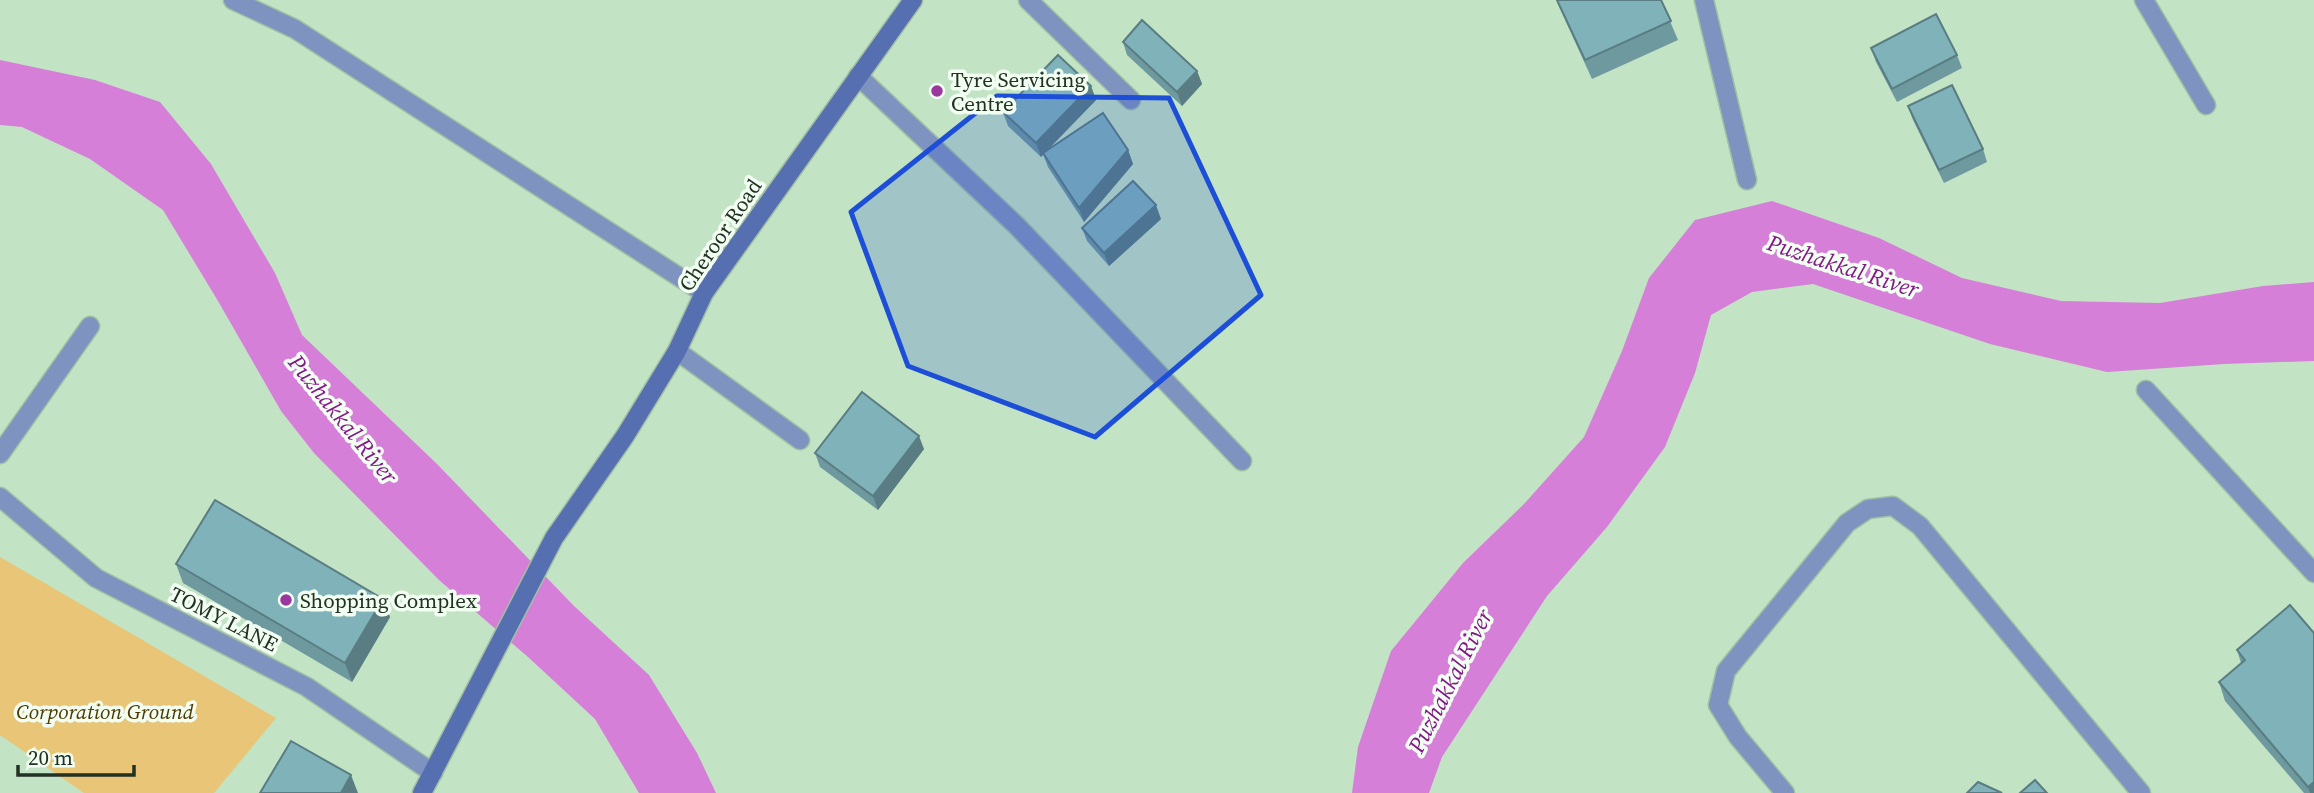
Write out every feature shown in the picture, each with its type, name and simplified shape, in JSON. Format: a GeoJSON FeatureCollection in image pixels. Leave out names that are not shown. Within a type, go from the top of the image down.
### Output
{"type":"FeatureCollection","features":[{"type":"Feature","properties":{"kind":"main road","name":"Cheroor Road"},"geometry":{"type":"LineString","coordinates":[[433,773],[554,538],[625,436],[677,351],[704,293],[913,0]]}},
{"type":"Feature","properties":{"kind":"main road"},"geometry":{"type":"LineString","coordinates":[[422,793],[433,773]]}},
{"type":"Feature","properties":{"kind":"street"},"geometry":{"type":"LineString","coordinates":[[233,0],[295,29],[704,293]]}},
{"type":"Feature","properties":{"kind":"street"},"geometry":{"type":"LineString","coordinates":[[1028,0],[1131,100]]}},
{"type":"Feature","properties":{"kind":"street"},"geometry":{"type":"LineString","coordinates":[[1704,0],[1747,180]]}},
{"type":"Feature","properties":{"kind":"street"},"geometry":{"type":"LineString","coordinates":[[2144,0],[2206,105]]}},
{"type":"Feature","properties":{"kind":"street"},"geometry":{"type":"LineString","coordinates":[[858,76],[1017,226],[1242,461]]}},
{"type":"Feature","properties":{"kind":"street"},"geometry":{"type":"LineString","coordinates":[[0,454],[90,326]]}},
{"type":"Feature","properties":{"kind":"street"},"geometry":{"type":"LineString","coordinates":[[677,351],[800,440]]}},
{"type":"Feature","properties":{"kind":"street"},"geometry":{"type":"LineString","coordinates":[[2146,390],[2314,573]]}},
{"type":"Feature","properties":{"kind":"street","name":"TOMY LANE"},"geometry":{"type":"LineString","coordinates":[[0,497],[96,578],[307,687],[433,773]]}},
{"type":"Feature","properties":{"kind":"street"},"geometry":{"type":"LineString","coordinates":[[1786,793],[1738,737],[1718,705],[1726,671],[1847,523],[1868,509],[1894,506],[1920,526],[2141,793]]}},
{"type":"Feature","properties":{"kind":"highlighted area"},"geometry":{"type":"Polygon","coordinates":[[[997,96],[1169,98],[1261,295],[1095,437],[908,366],[851,212],[997,96]]]}},
{"type":"Feature","properties":{"kind":"green space","name":"Corporation Ground"},"geometry":{"type":"Polygon","coordinates":[[[0,557],[276,718],[214,793],[84,793],[0,735],[0,557]]]}},
{"type":"Feature","properties":{"kind":"water","name":"Puzhakkal River"},"geometry":{"type":"Polygon","coordinates":[[[0,60],[95,80],[160,102],[211,164],[275,273],[302,335],[437,464],[574,606],[649,675],[697,753],[716,793],[639,793],[595,719],[439,580],[314,453],[281,411],[163,210],[90,159],[22,127],[0,125],[0,60]]]}},
{"type":"Feature","properties":{"kind":"water","name":"Puzhakkal River"},"geometry":{"type":"Polygon","coordinates":[[[1772,201],[1879,238],[1962,278],[2061,301],[2160,303],[2263,286],[2314,282],[2314,361],[2107,372],[1990,344],[1813,284],[1752,292],[1711,315],[1695,373],[1665,447],[1607,527],[1547,596],[1442,757],[1429,793],[1352,793],[1358,747],[1391,651],[1463,563],[1523,505],[1584,437],[1622,351],[1649,278],[1695,220],[1772,201]]]}},
{"type":"Feature","properties":{"kind":"building"},"geometry":{"type":"Polygon","coordinates":[[[1557,0],[1661,0],[1671,21],[1585,60],[1557,0]]]}},
{"type":"Feature","properties":{"kind":"building"},"geometry":{"type":"Polygon","coordinates":[[[1936,14],[1957,55],[1892,89],[1871,48],[1936,14]]]}},
{"type":"Feature","properties":{"kind":"building"},"geometry":{"type":"Polygon","coordinates":[[[1142,20],[1197,71],[1177,92],[1123,42],[1142,20]]]}},
{"type":"Feature","properties":{"kind":"building"},"geometry":{"type":"Polygon","coordinates":[[[1058,55],[1091,86],[1036,143],[1003,112],[1058,55]]]}},
{"type":"Feature","properties":{"kind":"building"},"geometry":{"type":"Polygon","coordinates":[[[1952,85],[1983,149],[1939,170],[1908,106],[1952,85]]]}},
{"type":"Feature","properties":{"kind":"building"},"geometry":{"type":"Polygon","coordinates":[[[1103,113],[1128,150],[1079,208],[1043,153],[1103,113]]]}},
{"type":"Feature","properties":{"kind":"building"},"geometry":{"type":"Polygon","coordinates":[[[1133,181],[1156,205],[1104,253],[1082,228],[1133,181]]]}},
{"type":"Feature","properties":{"kind":"building"},"geometry":{"type":"Polygon","coordinates":[[[862,392],[919,436],[873,496],[815,453],[862,392]]]}},
{"type":"Feature","properties":{"kind":"building","name":"Shopping Complex"},"geometry":{"type":"Polygon","coordinates":[[[215,500],[383,599],[345,663],[176,564],[215,500]]]}},
{"type":"Feature","properties":{"kind":"building"},"geometry":{"type":"Polygon","coordinates":[[[2290,605],[2314,633],[2314,782],[2308,787],[2219,682],[2245,660],[2237,650],[2290,605]]]}},
{"type":"Feature","properties":{"kind":"building"},"geometry":{"type":"Polygon","coordinates":[[[291,741],[351,775],[341,793],[260,793],[291,741]]]}},
{"type":"Feature","properties":{"kind":"building"},"geometry":{"type":"Polygon","coordinates":[[[2035,780],[2047,793],[2020,793],[2035,780]]]}},
{"type":"Feature","properties":{"kind":"building"},"geometry":{"type":"Polygon","coordinates":[[[1978,782],[2002,793],[1967,793],[1978,782]]]}},
{"type":"Feature","properties":{"kind":"place","name":"Tyre Servicing Centre"},"geometry":{"type":"Point","coordinates":[937,91]}},
{"type":"Feature","properties":{"kind":"place","name":"Shopping Complex"},"geometry":{"type":"Point","coordinates":[286,600]}}]}
